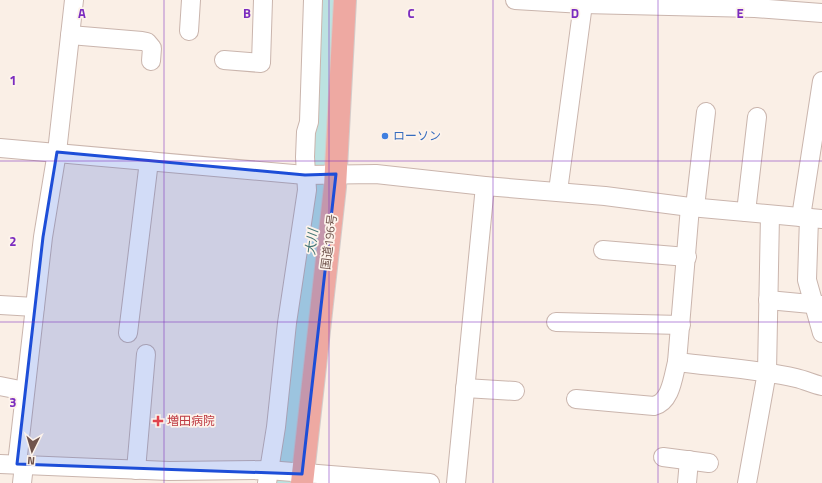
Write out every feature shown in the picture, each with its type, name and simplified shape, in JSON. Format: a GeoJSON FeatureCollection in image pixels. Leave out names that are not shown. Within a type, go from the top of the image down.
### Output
{"type":"FeatureCollection","features":[{"type":"Feature","properties":{"kind":"highway","name":"国道196号"},"geometry":{"type":"LineString","coordinates":[[283,475],[320,175],[345,0]]}},
{"type":"Feature","properties":{"kind":"street"},"geometry":{"type":"LineString","coordinates":[[22,483],[14,464],[25,391],[43,236],[57,152],[74,0]]}},
{"type":"Feature","properties":{"kind":"street"},"geometry":{"type":"LineString","coordinates":[[189,31],[191,0]]}},
{"type":"Feature","properties":{"kind":"street"},"geometry":{"type":"LineString","coordinates":[[224,60],[261,63],[263,0]]}},
{"type":"Feature","properties":{"kind":"street"},"geometry":{"type":"LineString","coordinates":[[313,0],[310,108],[305,150],[320,175]]}},
{"type":"Feature","properties":{"kind":"street"},"geometry":{"type":"LineString","coordinates":[[515,0],[583,4],[748,7],[822,14]]}},
{"type":"Feature","properties":{"kind":"street"},"geometry":{"type":"LineString","coordinates":[[558,192],[583,4]]}},
{"type":"Feature","properties":{"kind":"street"},"geometry":{"type":"LineString","coordinates":[[70,35],[147,42],[152,48],[151,61]]}},
{"type":"Feature","properties":{"kind":"street"},"geometry":{"type":"LineString","coordinates":[[822,82],[806,280],[818,305],[822,333]]}},
{"type":"Feature","properties":{"kind":"street"},"geometry":{"type":"LineString","coordinates":[[576,399],[654,406],[660,404],[666,398],[677,362],[682,325],[687,257],[706,112]]}},
{"type":"Feature","properties":{"kind":"street"},"geometry":{"type":"LineString","coordinates":[[746,212],[757,117]]}},
{"type":"Feature","properties":{"kind":"street"},"geometry":{"type":"LineString","coordinates":[[0,148],[320,175],[376,174],[811,218]]}},
{"type":"Feature","properties":{"kind":"street"},"geometry":{"type":"LineString","coordinates":[[128,333],[149,161]]}},
{"type":"Feature","properties":{"kind":"street"},"geometry":{"type":"LineString","coordinates":[[283,475],[276,427],[288,323],[307,190],[320,175]]}},
{"type":"Feature","properties":{"kind":"street"},"geometry":{"type":"LineString","coordinates":[[456,483],[485,186]]}},
{"type":"Feature","properties":{"kind":"street"},"geometry":{"type":"LineString","coordinates":[[747,483],[767,372],[770,215]]}},
{"type":"Feature","properties":{"kind":"street"},"geometry":{"type":"LineString","coordinates":[[603,250],[687,257]]}},
{"type":"Feature","properties":{"kind":"street"},"geometry":{"type":"LineString","coordinates":[[768,300],[818,305]]}},
{"type":"Feature","properties":{"kind":"street"},"geometry":{"type":"LineString","coordinates":[[0,305],[35,307]]}},
{"type":"Feature","properties":{"kind":"street"},"geometry":{"type":"LineString","coordinates":[[556,322],[682,325]]}},
{"type":"Feature","properties":{"kind":"street"},"geometry":{"type":"LineString","coordinates":[[136,470],[146,354]]}},
{"type":"Feature","properties":{"kind":"street"},"geometry":{"type":"LineString","coordinates":[[677,362],[767,372],[798,378],[809,384],[822,386]]}},
{"type":"Feature","properties":{"kind":"street"},"geometry":{"type":"LineString","coordinates":[[0,386],[25,391]]}},
{"type":"Feature","properties":{"kind":"street"},"geometry":{"type":"LineString","coordinates":[[465,388],[515,391]]}},
{"type":"Feature","properties":{"kind":"street"},"geometry":{"type":"LineString","coordinates":[[663,457],[709,463]]}},
{"type":"Feature","properties":{"kind":"street"},"geometry":{"type":"LineString","coordinates":[[687,483],[689,460]]}},
{"type":"Feature","properties":{"kind":"street"},"geometry":{"type":"LineString","coordinates":[[14,464],[136,470],[193,477],[283,475],[430,483]]}},
{"type":"Feature","properties":{"kind":"highlighted area"},"geometry":{"type":"Polygon","coordinates":[[[57,152],[305,175],[336,174],[302,474],[17,464],[43,237],[57,152]]]}},
{"type":"Feature","properties":{"kind":"waterway","name":"大川"},"geometry":{"type":"LineString","coordinates":[[280,483],[318,190],[329,0]]}},
{"type":"Feature","properties":{"kind":"place","name":"ローソン"},"geometry":{"type":"Point","coordinates":[385,136]}},
{"type":"Feature","properties":{"kind":"place","name":"増田病院"},"geometry":{"type":"Point","coordinates":[158,421]}}]}
